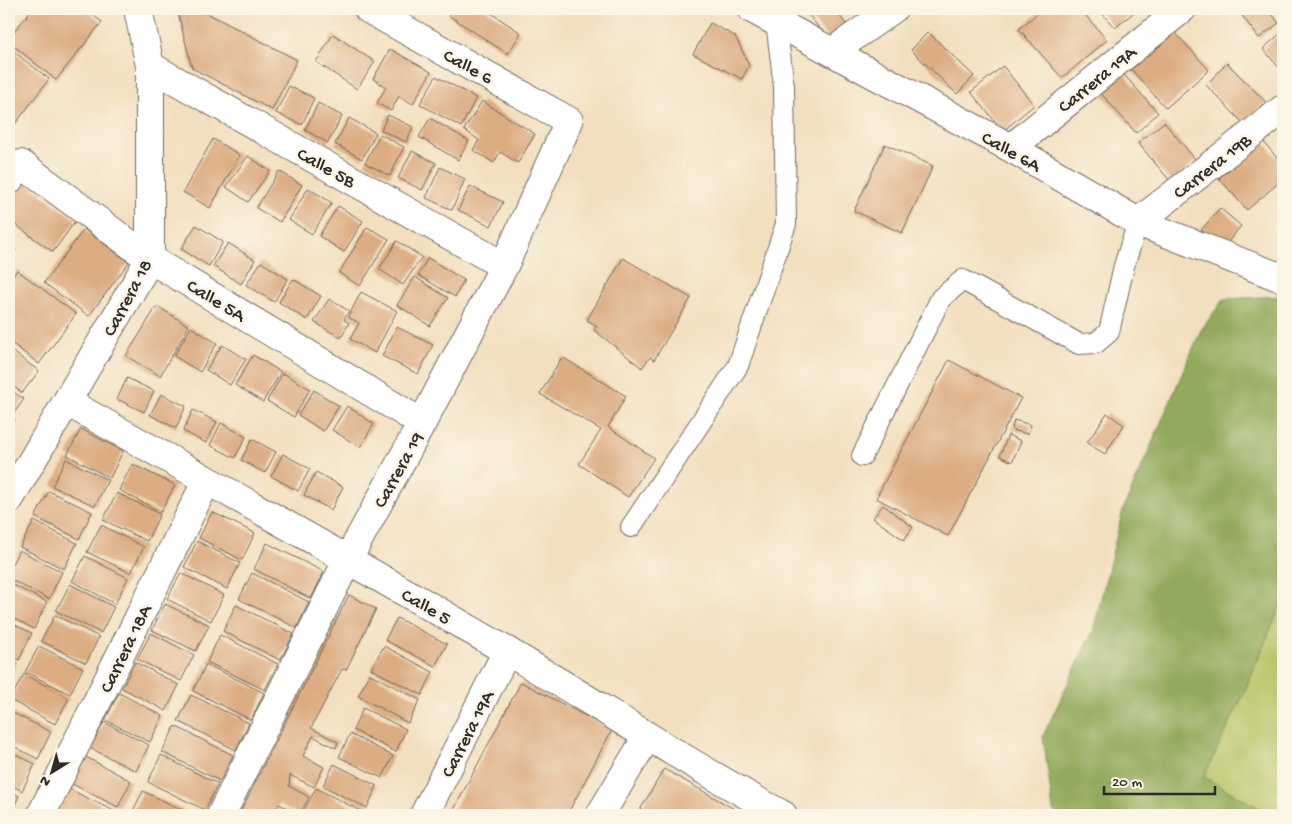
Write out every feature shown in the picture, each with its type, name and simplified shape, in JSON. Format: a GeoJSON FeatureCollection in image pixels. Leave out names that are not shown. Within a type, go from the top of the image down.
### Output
{"type":"FeatureCollection","features":[{"type":"Feature","properties":{"kind":"street","name":"Carrera 18"},"geometry":{"type":"LineString","coordinates":[[9,500],[150,258],[150,66],[138,9]]}},
{"type":"Feature","properties":{"kind":"street","name":"Calle 6"},"geometry":{"type":"LineString","coordinates":[[368,9],[569,121]]}},
{"type":"Feature","properties":{"kind":"street","name":"Calle 6A"},"geometry":{"type":"LineString","coordinates":[[752,9],[1011,148],[1138,222],[1281,275]]}},
{"type":"Feature","properties":{"kind":"street"},"geometry":{"type":"LineString","coordinates":[[832,52],[893,9]]}},
{"type":"Feature","properties":{"kind":"street","name":"Carrera 19A"},"geometry":{"type":"LineString","coordinates":[[1011,148],[1182,9]]}},
{"type":"Feature","properties":{"kind":"street","name":"Calle 5B"},"geometry":{"type":"LineString","coordinates":[[150,66],[504,266]]}},
{"type":"Feature","properties":{"kind":"street","name":"Carrera 19B"},"geometry":{"type":"LineString","coordinates":[[1138,222],[1283,109]]}},
{"type":"Feature","properties":{"kind":"street","name":"Carrera 19"},"geometry":{"type":"LineString","coordinates":[[221,815],[348,559],[504,266],[569,121]]}},
{"type":"Feature","properties":{"kind":"street","name":"Calle 5A"},"geometry":{"type":"LineString","coordinates":[[15,172],[150,258],[422,423]]}},
{"type":"Feature","properties":{"kind":"street","name":"Calle 5"},"geometry":{"type":"LineString","coordinates":[[67,402],[348,559],[507,651],[647,737],[780,814]]}},
{"type":"Feature","properties":{"kind":"street","name":"Carrera 18A"},"geometry":{"type":"LineString","coordinates":[[40,815],[207,480]]}},
{"type":"Feature","properties":{"kind":"street","name":"Carrera 19A"},"geometry":{"type":"LineString","coordinates":[[424,815],[507,651]]}},
{"type":"Feature","properties":{"kind":"street"},"geometry":{"type":"LineString","coordinates":[[600,815],[647,737]]}},
{"type":"Feature","properties":{"kind":"lane"},"geometry":{"type":"LineString","coordinates":[[631,527],[738,366],[786,224],[784,86],[776,22]]}},
{"type":"Feature","properties":{"kind":"lane"},"geometry":{"type":"LineString","coordinates":[[862,456],[941,298],[963,280],[1079,344],[1096,343],[1109,332],[1124,266],[1138,222]]}},
{"type":"Feature","properties":{"kind":"green space"},"geometry":{"type":"Polygon","coordinates":[[[1283,296],[1283,599],[1243,695],[1204,777],[1271,815],[1057,815],[1053,810],[1043,736],[1093,631],[1123,510],[1201,330],[1224,299],[1283,296]]]}},
{"type":"Feature","properties":{"kind":"green space"},"geometry":{"type":"Polygon","coordinates":[[[1283,599],[1283,815],[1271,815],[1203,777],[1243,695],[1283,599]]]}},
{"type":"Feature","properties":{"kind":"building"},"geometry":{"type":"Polygon","coordinates":[[[32,9],[85,9],[102,22],[56,80],[9,42],[9,38],[32,9]]]}},
{"type":"Feature","properties":{"kind":"building"},"geometry":{"type":"Polygon","coordinates":[[[177,9],[199,9],[297,60],[272,110],[192,68],[177,9]]]}},
{"type":"Feature","properties":{"kind":"building"},"geometry":{"type":"Polygon","coordinates":[[[452,9],[485,9],[521,33],[508,54],[448,15],[452,9]]]}},
{"type":"Feature","properties":{"kind":"building"},"geometry":{"type":"Polygon","coordinates":[[[804,9],[834,9],[847,25],[829,40],[804,9]]]}},
{"type":"Feature","properties":{"kind":"building"},"geometry":{"type":"Polygon","coordinates":[[[1042,9],[1080,9],[1107,40],[1062,78],[1019,29],[1042,9]]]}},
{"type":"Feature","properties":{"kind":"building"},"geometry":{"type":"Polygon","coordinates":[[[1098,9],[1138,9],[1115,28],[1098,9]]]}},
{"type":"Feature","properties":{"kind":"building"},"geometry":{"type":"Polygon","coordinates":[[[1237,9],[1268,9],[1279,23],[1259,38],[1237,9]]]}},
{"type":"Feature","properties":{"kind":"building"},"geometry":{"type":"Polygon","coordinates":[[[710,23],[735,36],[749,65],[742,79],[693,54],[710,23]]]}},
{"type":"Feature","properties":{"kind":"building"},"geometry":{"type":"Polygon","coordinates":[[[1171,28],[1209,70],[1166,108],[1128,66],[1171,28]]]}},
{"type":"Feature","properties":{"kind":"building"},"geometry":{"type":"Polygon","coordinates":[[[1283,31],[1283,72],[1263,49],[1283,31]]]}},
{"type":"Feature","properties":{"kind":"building"},"geometry":{"type":"Polygon","coordinates":[[[928,32],[974,76],[957,94],[911,50],[928,32]]]}},
{"type":"Feature","properties":{"kind":"building"},"geometry":{"type":"Polygon","coordinates":[[[333,34],[375,62],[357,89],[316,62],[333,34]]]}},
{"type":"Feature","properties":{"kind":"building"},"geometry":{"type":"Polygon","coordinates":[[[9,48],[49,79],[13,127],[9,124],[9,48]]]}},
{"type":"Feature","properties":{"kind":"building"},"geometry":{"type":"Polygon","coordinates":[[[390,49],[431,72],[413,104],[399,96],[391,111],[377,103],[386,87],[373,79],[390,49]]]}},
{"type":"Feature","properties":{"kind":"building"},"geometry":{"type":"Polygon","coordinates":[[[1227,63],[1266,102],[1244,124],[1206,85],[1227,63]]]}},
{"type":"Feature","properties":{"kind":"building"},"geometry":{"type":"Polygon","coordinates":[[[1003,66],[1034,105],[1003,131],[971,92],[1003,66]]]}},
{"type":"Feature","properties":{"kind":"building"},"geometry":{"type":"Polygon","coordinates":[[[1119,69],[1158,113],[1136,133],[1097,89],[1119,69]]]}},
{"type":"Feature","properties":{"kind":"building"},"geometry":{"type":"Polygon","coordinates":[[[436,76],[476,98],[461,127],[420,104],[436,76]]]}},
{"type":"Feature","properties":{"kind":"building"},"geometry":{"type":"Polygon","coordinates":[[[289,86],[314,98],[302,125],[276,113],[289,86]]]}},
{"type":"Feature","properties":{"kind":"building"},"geometry":{"type":"Polygon","coordinates":[[[482,101],[535,134],[518,163],[500,152],[494,163],[473,150],[479,140],[464,130],[482,101]]]}},
{"type":"Feature","properties":{"kind":"building"},"geometry":{"type":"Polygon","coordinates":[[[318,103],[342,116],[328,143],[305,130],[318,103]]]}},
{"type":"Feature","properties":{"kind":"building"},"geometry":{"type":"Polygon","coordinates":[[[388,115],[413,127],[406,142],[381,130],[388,115]]]}},
{"type":"Feature","properties":{"kind":"building"},"geometry":{"type":"Polygon","coordinates":[[[349,118],[376,133],[362,159],[335,144],[349,118]]]}},
{"type":"Feature","properties":{"kind":"building"},"geometry":{"type":"Polygon","coordinates":[[[430,118],[469,141],[458,160],[419,137],[430,118]]]}},
{"type":"Feature","properties":{"kind":"building"},"geometry":{"type":"Polygon","coordinates":[[[1164,122],[1196,160],[1171,182],[1138,143],[1164,122]]]}},
{"type":"Feature","properties":{"kind":"building"},"geometry":{"type":"Polygon","coordinates":[[[380,134],[404,147],[390,176],[365,163],[380,134]]]}},
{"type":"Feature","properties":{"kind":"building"},"geometry":{"type":"Polygon","coordinates":[[[213,139],[240,155],[210,208],[183,192],[213,139]]]}},
{"type":"Feature","properties":{"kind":"building"},"geometry":{"type":"Polygon","coordinates":[[[1263,141],[1283,165],[1283,179],[1247,210],[1219,178],[1263,141]]]}},
{"type":"Feature","properties":{"kind":"building"},"geometry":{"type":"Polygon","coordinates":[[[885,144],[933,166],[902,233],[854,211],[885,144]]]}},
{"type":"Feature","properties":{"kind":"building"},"geometry":{"type":"Polygon","coordinates":[[[412,151],[436,163],[422,190],[398,178],[412,151]]]}},
{"type":"Feature","properties":{"kind":"building"},"geometry":{"type":"Polygon","coordinates":[[[248,156],[270,171],[248,202],[226,187],[248,156]]]}},
{"type":"Feature","properties":{"kind":"building"},"geometry":{"type":"Polygon","coordinates":[[[440,167],[465,179],[452,210],[426,198],[440,167]]]}},
{"type":"Feature","properties":{"kind":"building"},"geometry":{"type":"Polygon","coordinates":[[[279,171],[302,185],[280,222],[256,208],[279,171]]]}},
{"type":"Feature","properties":{"kind":"building"},"geometry":{"type":"Polygon","coordinates":[[[22,180],[76,220],[53,252],[9,220],[9,198],[22,180]]]}},
{"type":"Feature","properties":{"kind":"building"},"geometry":{"type":"Polygon","coordinates":[[[470,186],[503,202],[491,226],[458,210],[470,186]]]}},
{"type":"Feature","properties":{"kind":"building"},"geometry":{"type":"Polygon","coordinates":[[[308,188],[332,203],[312,234],[289,220],[308,188]]]}},
{"type":"Feature","properties":{"kind":"building"},"geometry":{"type":"Polygon","coordinates":[[[338,206],[363,221],[344,252],[319,236],[338,206]]]}},
{"type":"Feature","properties":{"kind":"building"},"geometry":{"type":"Polygon","coordinates":[[[1220,208],[1241,226],[1223,248],[1201,230],[1220,208]]]}},
{"type":"Feature","properties":{"kind":"building"},"geometry":{"type":"Polygon","coordinates":[[[196,225],[223,242],[209,266],[181,249],[196,225]]]}},
{"type":"Feature","properties":{"kind":"building"},"geometry":{"type":"Polygon","coordinates":[[[367,227],[389,239],[360,286],[339,273],[367,227]]]}},
{"type":"Feature","properties":{"kind":"building"},"geometry":{"type":"Polygon","coordinates":[[[84,229],[129,262],[89,316],[44,283],[84,229]]]}},
{"type":"Feature","properties":{"kind":"building"},"geometry":{"type":"Polygon","coordinates":[[[397,241],[422,257],[403,285],[379,269],[397,241]]]}},
{"type":"Feature","properties":{"kind":"building"},"geometry":{"type":"Polygon","coordinates":[[[228,243],[255,260],[241,284],[213,266],[228,243]]]}},
{"type":"Feature","properties":{"kind":"building"},"geometry":{"type":"Polygon","coordinates":[[[9,245],[16,249],[9,259],[9,245]]]}},
{"type":"Feature","properties":{"kind":"building"},"geometry":{"type":"Polygon","coordinates":[[[428,258],[464,280],[455,297],[418,275],[428,258]]]}},
{"type":"Feature","properties":{"kind":"building"},"geometry":{"type":"Polygon","coordinates":[[[623,258],[691,298],[654,360],[650,357],[642,368],[594,330],[597,326],[587,320],[623,258]]]}},
{"type":"Feature","properties":{"kind":"building"},"geometry":{"type":"Polygon","coordinates":[[[261,262],[288,279],[274,302],[246,285],[261,262]]]}},
{"type":"Feature","properties":{"kind":"building"},"geometry":{"type":"Polygon","coordinates":[[[17,270],[76,314],[39,364],[9,341],[9,282],[17,270]]]}},
{"type":"Feature","properties":{"kind":"building"},"geometry":{"type":"Polygon","coordinates":[[[415,277],[448,298],[430,326],[397,305],[415,277]]]}},
{"type":"Feature","properties":{"kind":"building"},"geometry":{"type":"Polygon","coordinates":[[[293,279],[321,296],[307,320],[279,302],[293,279]]]}},
{"type":"Feature","properties":{"kind":"building"},"geometry":{"type":"Polygon","coordinates":[[[361,292],[397,311],[375,353],[350,339],[359,323],[348,317],[361,292]]]}},
{"type":"Feature","properties":{"kind":"building"},"geometry":{"type":"Polygon","coordinates":[[[329,299],[349,311],[344,320],[349,323],[341,338],[314,322],[329,299]]]}},
{"type":"Feature","properties":{"kind":"building"},"geometry":{"type":"Polygon","coordinates":[[[157,306],[189,326],[160,376],[126,356],[157,306]]]}},
{"type":"Feature","properties":{"kind":"building"},"geometry":{"type":"Polygon","coordinates":[[[191,327],[217,343],[200,372],[174,356],[191,327]]]}},
{"type":"Feature","properties":{"kind":"building"},"geometry":{"type":"Polygon","coordinates":[[[397,327],[433,345],[418,374],[382,356],[397,327]]]}},
{"type":"Feature","properties":{"kind":"building"},"geometry":{"type":"Polygon","coordinates":[[[222,345],[246,359],[230,385],[206,370],[222,345]]]}},
{"type":"Feature","properties":{"kind":"building"},"geometry":{"type":"Polygon","coordinates":[[[9,349],[39,371],[22,393],[9,383],[9,349]]]}},
{"type":"Feature","properties":{"kind":"building"},"geometry":{"type":"Polygon","coordinates":[[[253,355],[281,372],[263,402],[235,385],[253,355]]]}},
{"type":"Feature","properties":{"kind":"building"},"geometry":{"type":"Polygon","coordinates":[[[562,357],[626,396],[608,427],[654,458],[628,497],[579,464],[601,430],[540,394],[562,357]]]}},
{"type":"Feature","properties":{"kind":"building"},"geometry":{"type":"Polygon","coordinates":[[[949,360],[1021,398],[948,536],[876,498],[949,360]]]}},
{"type":"Feature","properties":{"kind":"building"},"geometry":{"type":"Polygon","coordinates":[[[283,373],[310,389],[294,417],[267,401],[283,373]]]}},
{"type":"Feature","properties":{"kind":"building"},"geometry":{"type":"Polygon","coordinates":[[[127,378],[154,391],[144,412],[117,399],[127,378]]]}},
{"type":"Feature","properties":{"kind":"building"},"geometry":{"type":"Polygon","coordinates":[[[9,389],[24,399],[14,413],[9,409],[9,389]]]}},
{"type":"Feature","properties":{"kind":"building"},"geometry":{"type":"Polygon","coordinates":[[[314,390],[339,406],[323,431],[298,415],[314,390]]]}},
{"type":"Feature","properties":{"kind":"building"},"geometry":{"type":"Polygon","coordinates":[[[161,394],[186,406],[176,428],[150,415],[161,394]]]}},
{"type":"Feature","properties":{"kind":"building"},"geometry":{"type":"Polygon","coordinates":[[[347,406],[374,424],[360,447],[332,430],[347,406]]]}},
{"type":"Feature","properties":{"kind":"building"},"geometry":{"type":"Polygon","coordinates":[[[193,410],[217,422],[206,443],[183,431],[193,410]]]}},
{"type":"Feature","properties":{"kind":"building"},"geometry":{"type":"Polygon","coordinates":[[[1107,413],[1124,425],[1105,454],[1087,443],[1107,413]]]}},
{"type":"Feature","properties":{"kind":"building"},"geometry":{"type":"Polygon","coordinates":[[[9,415],[15,419],[9,428],[9,415]]]}},
{"type":"Feature","properties":{"kind":"building"},"geometry":{"type":"Polygon","coordinates":[[[1014,420],[1031,425],[1028,434],[1012,430],[1014,420]]]}},
{"type":"Feature","properties":{"kind":"building"},"geometry":{"type":"Polygon","coordinates":[[[221,423],[246,437],[235,458],[210,445],[221,423]]]}},
{"type":"Feature","properties":{"kind":"building"},"geometry":{"type":"Polygon","coordinates":[[[81,429],[123,451],[110,478],[67,455],[81,429]]]}},
{"type":"Feature","properties":{"kind":"building"},"geometry":{"type":"Polygon","coordinates":[[[1008,435],[1021,441],[1012,462],[1000,456],[1008,435]]]}},
{"type":"Feature","properties":{"kind":"building"},"geometry":{"type":"Polygon","coordinates":[[[252,439],[276,452],[265,473],[241,460],[252,439]]]}},
{"type":"Feature","properties":{"kind":"building"},"geometry":{"type":"Polygon","coordinates":[[[283,454],[310,469],[298,491],[271,476],[283,454]]]}},
{"type":"Feature","properties":{"kind":"building"},"geometry":{"type":"Polygon","coordinates":[[[66,459],[108,480],[95,506],[52,486],[66,459]]]}},
{"type":"Feature","properties":{"kind":"building"},"geometry":{"type":"Polygon","coordinates":[[[132,464],[175,485],[161,512],[119,490],[132,464]]]}},
{"type":"Feature","properties":{"kind":"building"},"geometry":{"type":"Polygon","coordinates":[[[316,472],[343,487],[331,510],[304,495],[316,472]]]}},
{"type":"Feature","properties":{"kind":"building"},"geometry":{"type":"Polygon","coordinates":[[[49,491],[92,512],[79,539],[35,517],[49,491]]]}},
{"type":"Feature","properties":{"kind":"building"},"geometry":{"type":"Polygon","coordinates":[[[117,493],[160,514],[147,541],[103,520],[117,493]]]}},
{"type":"Feature","properties":{"kind":"building"},"geometry":{"type":"Polygon","coordinates":[[[883,505],[913,527],[904,540],[873,518],[883,505]]]}},
{"type":"Feature","properties":{"kind":"building"},"geometry":{"type":"Polygon","coordinates":[[[212,512],[255,533],[242,560],[199,538],[212,512]]]}},
{"type":"Feature","properties":{"kind":"building"},"geometry":{"type":"Polygon","coordinates":[[[34,521],[77,543],[64,569],[20,547],[34,521]]]}},
{"type":"Feature","properties":{"kind":"building"},"geometry":{"type":"Polygon","coordinates":[[[101,525],[144,547],[131,573],[87,552],[101,525]]]}},
{"type":"Feature","properties":{"kind":"building"},"geometry":{"type":"Polygon","coordinates":[[[197,541],[240,563],[227,589],[184,567],[197,541]]]}},
{"type":"Feature","properties":{"kind":"building"},"geometry":{"type":"Polygon","coordinates":[[[267,543],[324,572],[311,599],[254,569],[267,543]]]}},
{"type":"Feature","properties":{"kind":"building"},"geometry":{"type":"Polygon","coordinates":[[[19,550],[62,572],[49,599],[9,579],[9,570],[19,550]]]}},
{"type":"Feature","properties":{"kind":"building"},"geometry":{"type":"Polygon","coordinates":[[[85,556],[128,578],[115,604],[72,581],[85,556]]]}},
{"type":"Feature","properties":{"kind":"building"},"geometry":{"type":"Polygon","coordinates":[[[181,573],[224,595],[211,621],[167,599],[181,573]]]}},
{"type":"Feature","properties":{"kind":"building"},"geometry":{"type":"Polygon","coordinates":[[[252,573],[309,602],[297,628],[239,599],[252,573]]]}},
{"type":"Feature","properties":{"kind":"building"},"geometry":{"type":"Polygon","coordinates":[[[9,583],[47,602],[34,629],[9,616],[9,583]]]}},
{"type":"Feature","properties":{"kind":"building"},"geometry":{"type":"Polygon","coordinates":[[[70,584],[114,607],[101,633],[56,611],[70,584]]]}},
{"type":"Feature","properties":{"kind":"building"},"geometry":{"type":"Polygon","coordinates":[[[349,595],[376,609],[346,670],[342,669],[311,728],[338,742],[336,748],[313,736],[303,756],[324,767],[314,787],[290,775],[289,786],[309,797],[300,815],[279,804],[273,815],[239,815],[349,595]]]}},
{"type":"Feature","properties":{"kind":"building"},"geometry":{"type":"Polygon","coordinates":[[[165,604],[209,625],[196,651],[152,630],[165,604]]]}},
{"type":"Feature","properties":{"kind":"building"},"geometry":{"type":"Polygon","coordinates":[[[236,605],[294,634],[280,660],[223,631],[236,605]]]}},
{"type":"Feature","properties":{"kind":"building"},"geometry":{"type":"Polygon","coordinates":[[[55,615],[99,637],[86,663],[41,641],[55,615]]]}},
{"type":"Feature","properties":{"kind":"building"},"geometry":{"type":"Polygon","coordinates":[[[397,618],[447,644],[435,666],[385,640],[397,618]]]}},
{"type":"Feature","properties":{"kind":"building"},"geometry":{"type":"Polygon","coordinates":[[[9,622],[32,633],[19,660],[9,655],[9,622]]]}},
{"type":"Feature","properties":{"kind":"building"},"geometry":{"type":"Polygon","coordinates":[[[151,633],[194,655],[181,681],[137,659],[151,633]]]}},
{"type":"Feature","properties":{"kind":"building"},"geometry":{"type":"Polygon","coordinates":[[[220,635],[278,664],[265,690],[207,662],[220,635]]]}},
{"type":"Feature","properties":{"kind":"building"},"geometry":{"type":"Polygon","coordinates":[[[39,646],[83,668],[70,694],[25,672],[39,646]]]}},
{"type":"Feature","properties":{"kind":"building"},"geometry":{"type":"Polygon","coordinates":[[[384,646],[433,672],[422,695],[371,669],[384,646]]]}},
{"type":"Feature","properties":{"kind":"building"},"geometry":{"type":"Polygon","coordinates":[[[9,659],[17,663],[9,680],[9,659]]]}},
{"type":"Feature","properties":{"kind":"building"},"geometry":{"type":"Polygon","coordinates":[[[135,662],[179,685],[166,711],[122,688],[135,662]]]}},
{"type":"Feature","properties":{"kind":"building"},"geometry":{"type":"Polygon","coordinates":[[[206,664],[264,693],[251,720],[193,691],[206,664]]]}},
{"type":"Feature","properties":{"kind":"building"},"geometry":{"type":"Polygon","coordinates":[[[24,674],[69,698],[55,724],[10,700],[24,674]]]}},
{"type":"Feature","properties":{"kind":"building"},"geometry":{"type":"Polygon","coordinates":[[[370,674],[420,700],[408,723],[358,696],[370,674]]]}},
{"type":"Feature","properties":{"kind":"building"},"geometry":{"type":"Polygon","coordinates":[[[521,682],[612,730],[567,815],[451,815],[521,682]]]}},
{"type":"Feature","properties":{"kind":"building"},"geometry":{"type":"Polygon","coordinates":[[[119,693],[163,716],[150,742],[105,720],[119,693]]]}},
{"type":"Feature","properties":{"kind":"building"},"geometry":{"type":"Polygon","coordinates":[[[191,695],[249,723],[236,750],[178,721],[191,695]]]}},
{"type":"Feature","properties":{"kind":"building"},"geometry":{"type":"Polygon","coordinates":[[[363,708],[406,729],[396,752],[353,730],[363,708]]]}},
{"type":"Feature","properties":{"kind":"building"},"geometry":{"type":"Polygon","coordinates":[[[9,711],[51,732],[38,759],[9,744],[9,711]]]}},
{"type":"Feature","properties":{"kind":"building"},"geometry":{"type":"Polygon","coordinates":[[[104,722],[149,745],[136,771],[90,748],[104,722]]]}},
{"type":"Feature","properties":{"kind":"building"},"geometry":{"type":"Polygon","coordinates":[[[175,726],[233,755],[220,781],[162,752],[175,726]]]}},
{"type":"Feature","properties":{"kind":"building"},"geometry":{"type":"Polygon","coordinates":[[[350,734],[393,756],[382,778],[339,757],[350,734]]]}},
{"type":"Feature","properties":{"kind":"building"},"geometry":{"type":"Polygon","coordinates":[[[9,751],[35,764],[22,791],[9,784],[9,751]]]}},
{"type":"Feature","properties":{"kind":"building"},"geometry":{"type":"Polygon","coordinates":[[[161,755],[218,784],[205,810],[148,782],[161,755]]]}},
{"type":"Feature","properties":{"kind":"building"},"geometry":{"type":"Polygon","coordinates":[[[86,757],[131,781],[118,807],[72,784],[86,757]]]}},
{"type":"Feature","properties":{"kind":"building"},"geometry":{"type":"Polygon","coordinates":[[[334,764],[377,786],[367,808],[323,786],[334,764]]]}},
{"type":"Feature","properties":{"kind":"building"},"geometry":{"type":"Polygon","coordinates":[[[664,769],[745,815],[637,815],[664,769]]]}},
{"type":"Feature","properties":{"kind":"building"},"geometry":{"type":"Polygon","coordinates":[[[316,788],[366,814],[313,815],[304,811],[316,788]]]}},
{"type":"Feature","properties":{"kind":"building"},"geometry":{"type":"Polygon","coordinates":[[[69,789],[116,812],[114,815],[56,815],[69,789]]]}},
{"type":"Feature","properties":{"kind":"building"},"geometry":{"type":"Polygon","coordinates":[[[9,790],[19,796],[10,815],[9,815],[9,790]]]}},
{"type":"Feature","properties":{"kind":"building"},"geometry":{"type":"Polygon","coordinates":[[[143,791],[193,815],[131,815],[143,791]]]}}]}
